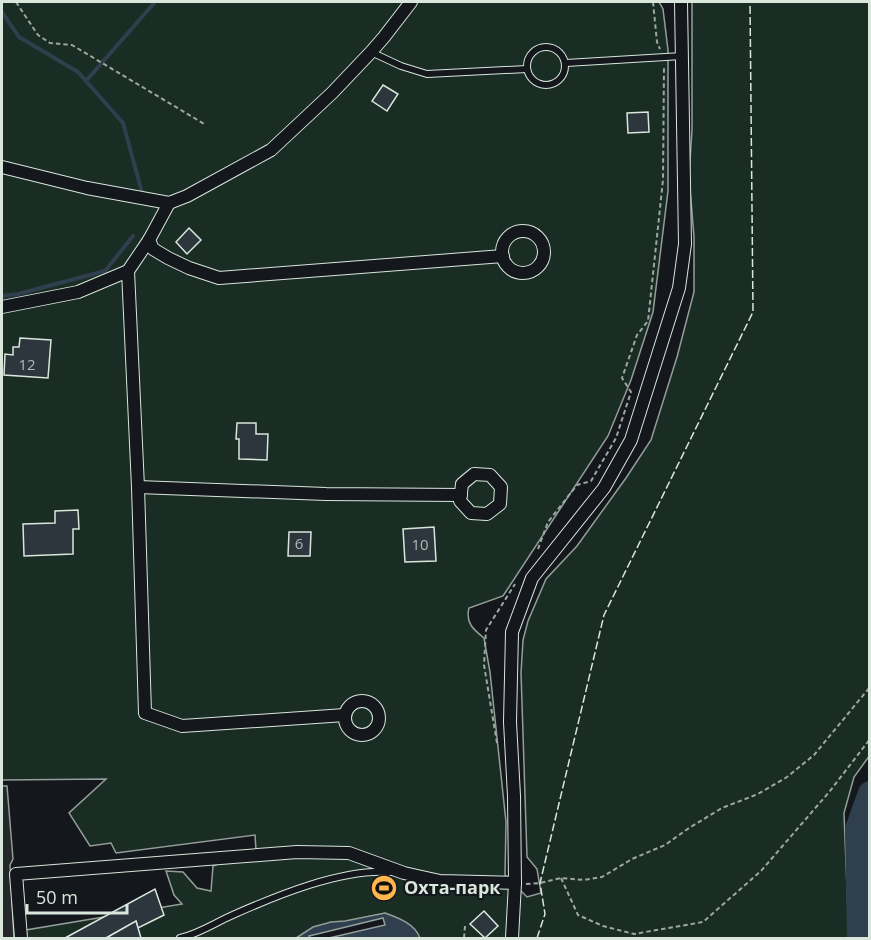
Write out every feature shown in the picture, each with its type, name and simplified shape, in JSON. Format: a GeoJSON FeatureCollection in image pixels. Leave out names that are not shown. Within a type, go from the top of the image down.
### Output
{"type":"FeatureCollection","features":[{"type":"Feature","properties":{"kind":"street"},"geometry":{"type":"LineString","coordinates":[[2,166],[87,188],[169,203],[187,196],[271,150],[332,93],[371,52],[411,2]]}},
{"type":"Feature","properties":{"kind":"street"},"geometry":{"type":"LineString","coordinates":[[676,2],[682,16]]}},
{"type":"Feature","properties":{"kind":"street"},"geometry":{"type":"LineString","coordinates":[[512,939],[515,883],[510,722],[512,632],[532,578],[604,488],[631,440],[680,288],[684,244],[681,2]]}},
{"type":"Feature","properties":{"kind":"street"},"geometry":{"type":"LineString","coordinates":[[2,307],[78,292],[128,271],[149,240],[169,203]]}},
{"type":"Feature","properties":{"kind":"street"},"geometry":{"type":"LineString","coordinates":[[149,240],[153,249],[168,258],[219,278],[503,256]]}},
{"type":"Feature","properties":{"kind":"street"},"geometry":{"type":"LineString","coordinates":[[128,271],[145,713],[182,726],[345,716]]}},
{"type":"Feature","properties":{"kind":"street"},"geometry":{"type":"LineString","coordinates":[[138,487],[326,494],[461,495]]}},
{"type":"Feature","properties":{"kind":"street"},"geometry":{"type":"LineString","coordinates":[[21,939],[16,874],[297,852],[349,853],[404,873],[440,880],[515,883]]}},
{"type":"Feature","properties":{"kind":"lane"},"geometry":{"type":"LineString","coordinates":[[549,46],[561,52],[566,63],[564,75],[555,84],[543,86],[532,80],[527,69],[529,57],[537,48],[549,46]]}},
{"type":"Feature","properties":{"kind":"lane"},"geometry":{"type":"LineString","coordinates":[[371,52],[401,66],[427,74],[527,69]]}},
{"type":"Feature","properties":{"kind":"lane"},"geometry":{"type":"LineString","coordinates":[[566,63],[683,56]]}},
{"type":"Feature","properties":{"kind":"lane"},"geometry":{"type":"LineString","coordinates":[[180,939],[235,914],[294,891],[336,878],[373,871],[404,873]]}},
{"type":"Feature","properties":{"kind":"path"},"geometry":{"type":"LineString","coordinates":[[16,2],[38,35],[50,43],[72,45],[206,125]]}},
{"type":"Feature","properties":{"kind":"path"},"geometry":{"type":"LineString","coordinates":[[538,548],[548,522],[577,485],[591,481],[616,438],[631,392],[622,378],[637,335],[648,321],[663,180],[664,57],[657,42],[653,2]]}},
{"type":"Feature","properties":{"kind":"path"},"geometry":{"type":"LineString","coordinates":[[497,743],[484,665],[486,630],[515,585]]}},
{"type":"Feature","properties":{"kind":"path"},"geometry":{"type":"LineString","coordinates":[[530,884],[561,878],[584,880],[602,877],[632,859],[665,845],[722,808],[758,795],[787,777],[814,755],[870,687]]}},
{"type":"Feature","properties":{"kind":"path"},"geometry":{"type":"LineString","coordinates":[[561,878],[578,915],[603,926],[634,934],[703,922],[761,871],[830,791],[870,739]]}},
{"type":"Feature","properties":{"kind":"path"},"geometry":{"type":"LineString","coordinates":[[464,939],[465,926]]}},
{"type":"Feature","properties":{"kind":"green space"},"geometry":{"type":"Polygon","coordinates":[[[2,2],[154,2],[149,9],[156,2],[659,2],[663,9],[668,50],[668,191],[653,312],[631,380],[608,436],[503,596],[469,608],[468,613],[471,626],[484,638],[490,672],[506,822],[505,875],[527,897],[541,893],[537,869],[527,857],[521,673],[523,640],[528,621],[546,579],[577,546],[651,440],[677,357],[694,292],[694,237],[689,176],[692,130],[692,2],[869,2],[870,755],[854,777],[844,813],[849,938],[2,938],[2,934],[182,904],[174,895],[166,871],[183,872],[197,888],[211,891],[213,866],[256,850],[255,835],[116,853],[111,843],[90,846],[69,813],[106,779],[2,780],[2,2]]]}},
{"type":"Feature","properties":{"kind":"green space"},"geometry":{"type":"Polygon","coordinates":[[[869,817],[869,932],[866,927],[866,840],[869,817]]]}},
{"type":"Feature","properties":{"kind":"shaded area"},"geometry":{"type":"Polygon","coordinates":[[[2,786],[7,786],[13,859],[10,865],[14,938],[2,938],[2,786]]]}},
{"type":"Feature","properties":{"kind":"water"},"geometry":{"type":"Polygon","coordinates":[[[385,913],[410,925],[420,938],[296,938],[313,927],[385,913]]]}},
{"type":"Feature","properties":{"kind":"pier"},"geometry":{"type":"Polygon","coordinates":[[[383,918],[385,925],[329,938],[310,938],[309,936],[383,918]]]}},
{"type":"Feature","properties":{"kind":"building"},"geometry":{"type":"Polygon","coordinates":[[[383,85],[398,94],[387,111],[372,101],[383,85]]]}},
{"type":"Feature","properties":{"kind":"building"},"geometry":{"type":"Polygon","coordinates":[[[648,112],[649,132],[628,133],[627,113],[648,112]]]}},
{"type":"Feature","properties":{"kind":"building"},"geometry":{"type":"Polygon","coordinates":[[[189,228],[201,240],[187,254],[176,242],[189,228]]]}},
{"type":"Feature","properties":{"kind":"building"},"geometry":{"type":"Polygon","coordinates":[[[20,338],[51,340],[48,378],[4,375],[5,354],[13,355],[13,347],[19,347],[20,338]]]}},
{"type":"Feature","properties":{"kind":"building"},"geometry":{"type":"Polygon","coordinates":[[[237,423],[256,423],[256,434],[268,434],[267,460],[239,459],[239,439],[236,439],[237,423]]]}},
{"type":"Feature","properties":{"kind":"building"},"geometry":{"type":"Polygon","coordinates":[[[78,510],[79,529],[73,529],[73,554],[24,556],[23,524],[55,523],[55,511],[78,510]]]}},
{"type":"Feature","properties":{"kind":"building"},"geometry":{"type":"Polygon","coordinates":[[[434,527],[436,561],[405,562],[403,529],[434,527]]]}},
{"type":"Feature","properties":{"kind":"building"},"geometry":{"type":"Polygon","coordinates":[[[289,532],[311,532],[310,556],[288,556],[289,532]]]}},
{"type":"Feature","properties":{"kind":"building"},"geometry":{"type":"Polygon","coordinates":[[[155,889],[164,915],[138,928],[136,921],[106,938],[65,938],[155,889]]]}},
{"type":"Feature","properties":{"kind":"building"},"geometry":{"type":"Polygon","coordinates":[[[484,911],[498,926],[485,938],[470,924],[484,911]]]}},
{"type":"Feature","properties":{"kind":"building"},"geometry":{"type":"Polygon","coordinates":[[[136,921],[141,938],[106,938],[136,921]]]}},
{"type":"Feature","properties":{"kind":"waterway"},"geometry":{"type":"LineString","coordinates":[[86,81],[155,2]]}},
{"type":"Feature","properties":{"kind":"waterway"},"geometry":{"type":"LineString","coordinates":[[2,12],[19,37],[78,72],[123,123],[143,196]]}},
{"type":"Feature","properties":{"kind":"waterway"},"geometry":{"type":"LineString","coordinates":[[2,296],[18,294],[105,271],[133,236]]}},
{"type":"Feature","properties":{"kind":"waterway"},"geometry":{"type":"LineString","coordinates":[[859,938],[857,829],[870,793]]}},
{"type":"Feature","properties":{"kind":"fence"},"geometry":{"type":"LineString","coordinates":[[537,938],[545,914],[540,883],[604,615],[753,312],[750,2]]}},
{"type":"Feature","properties":{"kind":"place","name":"Охта-парк"},"geometry":{"type":"Point","coordinates":[384,888]}}]}
